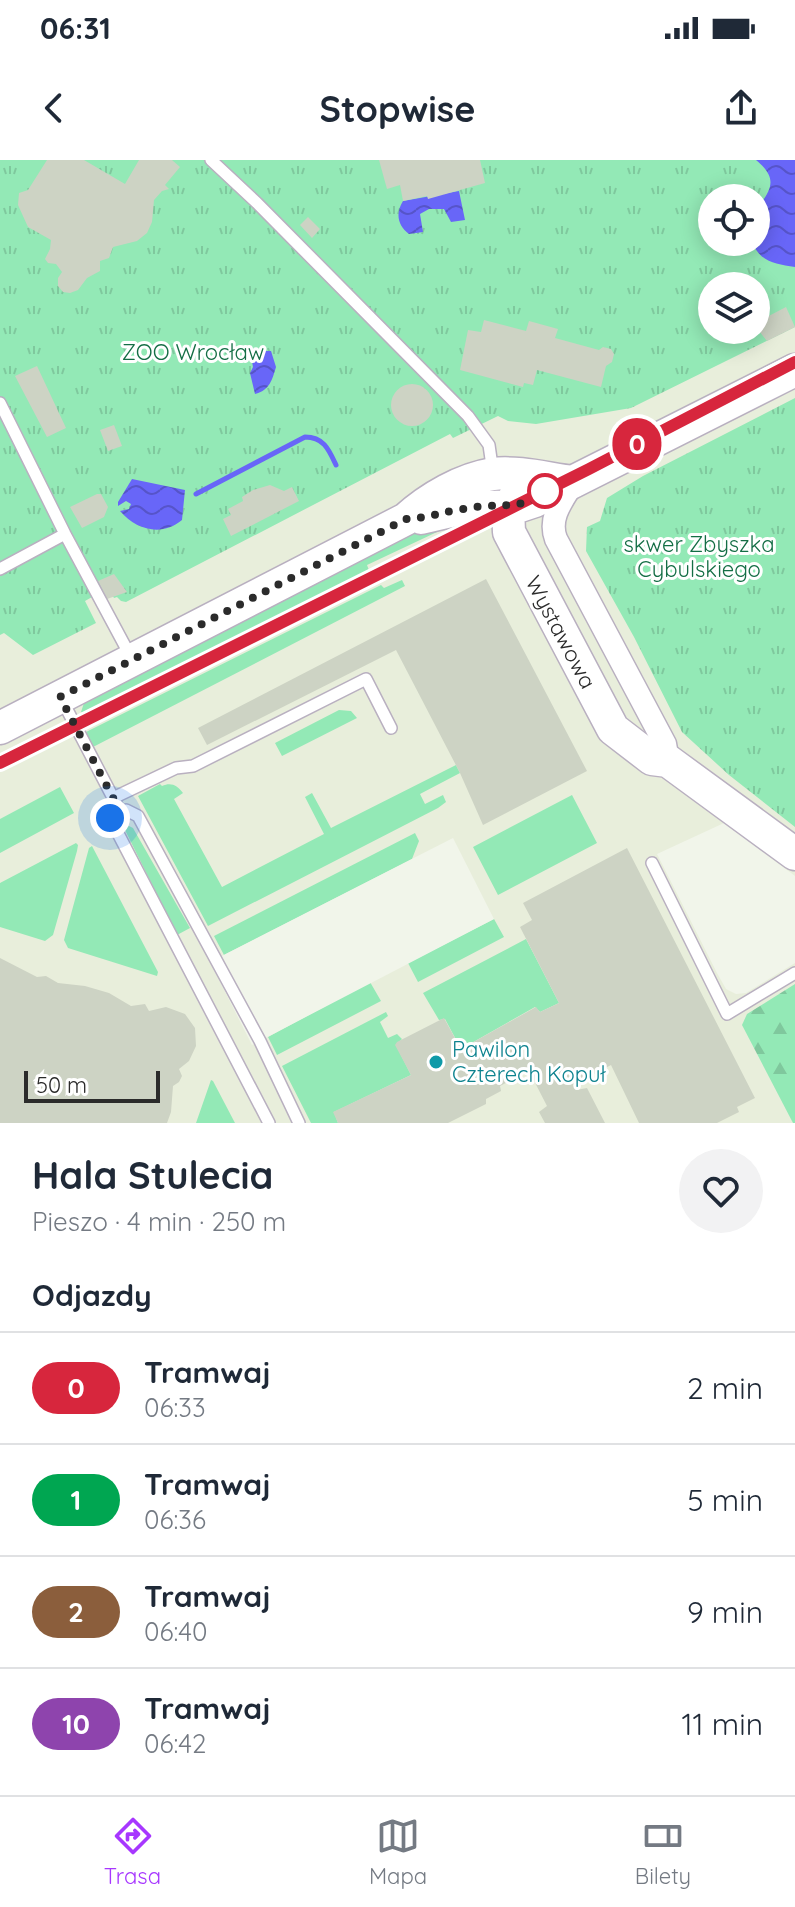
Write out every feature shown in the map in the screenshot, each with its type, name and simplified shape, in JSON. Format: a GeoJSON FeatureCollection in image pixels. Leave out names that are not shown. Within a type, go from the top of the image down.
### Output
{"type":"FeatureCollection","features":[{"type":"Feature","properties":{"kind":"main road"},"geometry":{"type":"LineString","coordinates":[[406,519],[426,518],[464,508],[508,507],[535,501],[795,370]]}},
{"type":"Feature","properties":{"kind":"main road"},"geometry":{"type":"LineString","coordinates":[[0,728],[406,519],[421,506],[456,487],[493,474],[573,482]]}},
{"type":"Feature","properties":{"kind":"main road"},"geometry":{"type":"LineString","coordinates":[[508,507],[530,476]]}},
{"type":"Feature","properties":{"kind":"main road","name":"Wystawowa"},"geometry":{"type":"LineString","coordinates":[[508,507],[508,527],[515,547],[616,733],[652,759],[668,761],[795,854]]}},
{"type":"Feature","properties":{"kind":"street","name":"Wystawowa"},"geometry":{"type":"LineString","coordinates":[[573,482],[558,508],[553,532],[665,744],[668,761]]}},
{"type":"Feature","properties":{"kind":"lane"},"geometry":{"type":"LineString","coordinates":[[211,160],[468,416],[489,445],[493,474]]}},
{"type":"Feature","properties":{"kind":"lane"},"geometry":{"type":"LineString","coordinates":[[0,403],[132,660]]}},
{"type":"Feature","properties":{"kind":"lane"},"geometry":{"type":"LineString","coordinates":[[0,569],[65,534]]}},
{"type":"Feature","properties":{"kind":"lane"},"geometry":{"type":"LineString","coordinates":[[113,798],[176,768],[193,766],[366,679],[391,728]]}},
{"type":"Feature","properties":{"kind":"lane"},"geometry":{"type":"LineString","coordinates":[[60,697],[113,798],[115,816],[269,1123]]}},
{"type":"Feature","properties":{"kind":"lane"},"geometry":{"type":"LineString","coordinates":[[115,816],[126,810],[138,816],[260,1041],[299,1123]]}},
{"type":"Feature","properties":{"kind":"lane"},"geometry":{"type":"LineString","coordinates":[[652,863],[727,1014],[795,973]]}},
{"type":"Feature","properties":{"kind":"green space","name":"ZOO Wrocław"},"geometry":{"type":"Polygon","coordinates":[[[0,160],[795,160],[795,327],[770,339],[770,272],[698,272],[698,344],[761,344],[631,408],[536,424],[508,421],[498,416],[453,438],[450,434],[126,602],[114,598],[108,588],[85,601],[96,623],[33,655],[4,633],[0,635],[0,160]]]}},
{"type":"Feature","properties":{"kind":"green space","name":"skwer Zbyszka Cybulskiego"},"geometry":{"type":"Polygon","coordinates":[[[795,398],[795,827],[729,775],[682,732],[586,551],[587,527],[600,521],[607,498],[643,476],[795,398]]]}},
{"type":"Feature","properties":{"kind":"green space"},"geometry":{"type":"Polygon","coordinates":[[[454,524],[367,565],[370,573],[85,714],[81,712],[85,700],[416,531],[454,524]]]}},
{"type":"Feature","properties":{"kind":"green space"},"geometry":{"type":"Polygon","coordinates":[[[402,580],[405,586],[93,747],[86,732],[381,585],[384,588],[402,580]]]}},
{"type":"Feature","properties":{"kind":"green space"},"geometry":{"type":"Polygon","coordinates":[[[339,710],[351,711],[357,718],[282,756],[275,743],[339,710]]]}},
{"type":"Feature","properties":{"kind":"green space"},"geometry":{"type":"Polygon","coordinates":[[[456,765],[460,773],[420,794],[425,804],[443,795],[446,802],[438,808],[208,926],[138,796],[160,784],[174,785],[181,790],[183,793],[174,799],[222,887],[324,834],[305,797],[312,793],[331,828],[456,765]]]}},
{"type":"Feature","properties":{"kind":"green space"},"geometry":{"type":"Polygon","coordinates":[[[60,787],[74,813],[0,853],[0,819],[60,787]]]}},
{"type":"Feature","properties":{"kind":"green space"},"geometry":{"type":"Polygon","coordinates":[[[572,795],[597,843],[498,895],[473,847],[572,795]]]}},
{"type":"Feature","properties":{"kind":"green space"},"geometry":{"type":"Polygon","coordinates":[[[124,828],[133,828],[190,928],[177,935],[124,828]]]}},
{"type":"Feature","properties":{"kind":"green space"},"geometry":{"type":"Polygon","coordinates":[[[415,833],[419,841],[412,859],[224,955],[214,936],[415,833]]]}},
{"type":"Feature","properties":{"kind":"green space"},"geometry":{"type":"Polygon","coordinates":[[[76,843],[77,851],[53,935],[45,941],[0,927],[0,883],[76,843]]]}},
{"type":"Feature","properties":{"kind":"green space"},"geometry":{"type":"Polygon","coordinates":[[[92,846],[158,972],[157,976],[68,948],[64,940],[92,846]]]}},
{"type":"Feature","properties":{"kind":"green space"},"geometry":{"type":"Polygon","coordinates":[[[494,919],[504,937],[418,982],[408,963],[494,919]]]}},
{"type":"Feature","properties":{"kind":"green space"},"geometry":{"type":"Polygon","coordinates":[[[526,939],[559,1003],[540,1012],[535,1007],[461,1049],[445,1019],[439,1020],[423,993],[526,939]]]}},
{"type":"Feature","properties":{"kind":"green space"},"geometry":{"type":"Polygon","coordinates":[[[370,982],[381,1001],[277,1055],[268,1037],[370,982]]]}},
{"type":"Feature","properties":{"kind":"green space"},"geometry":{"type":"Polygon","coordinates":[[[795,984],[793,1123],[742,1025],[747,1014],[795,984]]]}},
{"type":"Feature","properties":{"kind":"green space"},"geometry":{"type":"Polygon","coordinates":[[[386,1012],[388,1016],[380,1022],[388,1038],[397,1034],[402,1039],[396,1045],[411,1075],[334,1112],[338,1123],[311,1123],[282,1066],[386,1012]]]}},
{"type":"Feature","properties":{"kind":"green space"},"geometry":{"type":"Polygon","coordinates":[[[213,1081],[235,1123],[196,1123],[213,1081]]]}},
{"type":"Feature","properties":{"kind":"shaded area"},"geometry":{"type":"Polygon","coordinates":[[[724,823],[795,876],[795,963],[746,993],[736,994],[726,989],[657,854],[724,823]]]}},
{"type":"Feature","properties":{"kind":"shaded area"},"geometry":{"type":"Polygon","coordinates":[[[453,838],[494,919],[252,1045],[210,962],[453,838]]]}},
{"type":"Feature","properties":{"kind":"water"},"geometry":{"type":"Polygon","coordinates":[[[756,160],[795,160],[795,267],[775,263],[762,256],[770,256],[770,179],[756,160]]]}},
{"type":"Feature","properties":{"kind":"water"},"geometry":{"type":"Polygon","coordinates":[[[459,191],[465,220],[451,222],[444,209],[429,209],[420,214],[423,232],[409,234],[402,227],[398,215],[403,201],[459,191]]]}},
{"type":"Feature","properties":{"kind":"water"},"geometry":{"type":"Polygon","coordinates":[[[259,351],[271,351],[276,367],[267,387],[255,394],[250,373],[253,367],[251,356],[259,351]]]}},
{"type":"Feature","properties":{"kind":"water"},"geometry":{"type":"Polygon","coordinates":[[[132,479],[185,490],[182,520],[158,530],[141,527],[126,518],[120,511],[129,509],[131,504],[126,501],[118,506],[118,502],[132,479]]]}},
{"type":"Feature","properties":{"kind":"building"},"geometry":{"type":"Polygon","coordinates":[[[47,160],[84,160],[125,184],[139,160],[172,160],[180,167],[165,185],[169,189],[162,191],[154,200],[152,222],[147,233],[137,241],[113,247],[109,258],[100,261],[100,271],[70,293],[63,292],[58,286],[62,272],[56,264],[48,263],[45,259],[51,240],[28,227],[18,205],[19,193],[28,190],[47,160]]]}},
{"type":"Feature","properties":{"kind":"building"},"geometry":{"type":"Polygon","coordinates":[[[379,160],[480,160],[485,183],[428,199],[427,196],[403,201],[400,185],[387,189],[379,160]]]}},
{"type":"Feature","properties":{"kind":"building"},"geometry":{"type":"Polygon","coordinates":[[[308,217],[320,229],[312,238],[300,225],[308,217]]]}},
{"type":"Feature","properties":{"kind":"building"},"geometry":{"type":"Polygon","coordinates":[[[786,307],[795,327],[770,340],[770,315],[786,307]]]}},
{"type":"Feature","properties":{"kind":"building"},"geometry":{"type":"Polygon","coordinates":[[[484,320],[526,331],[529,321],[558,329],[555,338],[599,350],[603,347],[611,349],[614,354],[612,362],[606,366],[601,387],[537,370],[533,385],[524,383],[523,387],[460,370],[468,330],[481,332],[484,320]]]}},
{"type":"Feature","properties":{"kind":"building"},"geometry":{"type":"Polygon","coordinates":[[[37,366],[66,428],[47,437],[15,376],[37,366]]]}},
{"type":"Feature","properties":{"kind":"building"},"geometry":{"type":"Polygon","coordinates":[[[412,384],[427,390],[433,405],[427,420],[412,426],[397,420],[391,405],[397,390],[412,384]]]}},
{"type":"Feature","properties":{"kind":"building"},"geometry":{"type":"Polygon","coordinates":[[[114,425],[122,446],[108,451],[100,430],[114,425]]]}},
{"type":"Feature","properties":{"kind":"building"},"geometry":{"type":"Polygon","coordinates":[[[270,485],[284,491],[292,487],[299,501],[231,536],[223,519],[231,515],[228,509],[243,501],[242,497],[253,490],[270,485]]]}},
{"type":"Feature","properties":{"kind":"building"},"geometry":{"type":"Polygon","coordinates":[[[101,494],[108,507],[104,517],[82,528],[70,507],[101,494]]]}},
{"type":"Feature","properties":{"kind":"building"},"geometry":{"type":"Polygon","coordinates":[[[114,574],[127,592],[107,599],[98,581],[114,574]]]}},
{"type":"Feature","properties":{"kind":"building"},"geometry":{"type":"Polygon","coordinates":[[[486,579],[587,771],[483,825],[460,773],[396,650],[207,745],[198,728],[486,579]]]}},
{"type":"Feature","properties":{"kind":"building"},"geometry":{"type":"Polygon","coordinates":[[[627,848],[755,1098],[737,1107],[739,1112],[717,1123],[639,1123],[611,1065],[573,1085],[576,1090],[587,1088],[605,1123],[545,1123],[539,1112],[547,1106],[529,1071],[500,1086],[501,1091],[486,1099],[486,1104],[448,1123],[338,1123],[333,1112],[411,1075],[395,1045],[397,1042],[444,1018],[461,1049],[536,1007],[540,1012],[559,1003],[520,927],[532,920],[523,903],[627,848]]]}},
{"type":"Feature","properties":{"kind":"building"},"geometry":{"type":"Polygon","coordinates":[[[0,958],[37,977],[46,976],[58,983],[109,993],[131,1006],[145,1004],[149,1011],[166,1007],[185,1014],[195,1028],[196,1046],[189,1061],[179,1069],[182,1076],[173,1086],[167,1123],[0,1123],[0,958]]]}},
{"type":"Feature","properties":{"kind":"waterway"},"geometry":{"type":"LineString","coordinates":[[196,494],[305,437],[321,442],[336,465]]}},
{"type":"Feature","properties":{"kind":"tram line"},"geometry":{"type":"LineString","coordinates":[[0,763],[589,469],[795,362]]}},
{"type":"Feature","properties":{"kind":"tram line","name":"0"},"geometry":{"type":"LineString","coordinates":[[0,763],[589,469],[795,362]]}},
{"type":"Feature","properties":{"kind":"place","name":"Pawilon Czterech Kopuł"},"geometry":{"type":"Point","coordinates":[436,1062]}},
{"type":"Feature","properties":{"kind":"route"},"geometry":{"type":"LineString","coordinates":[[110,818],[121,813],[60,697],[406,519],[426,518],[464,508],[520,506],[550,493],[545,491]]}}]}
